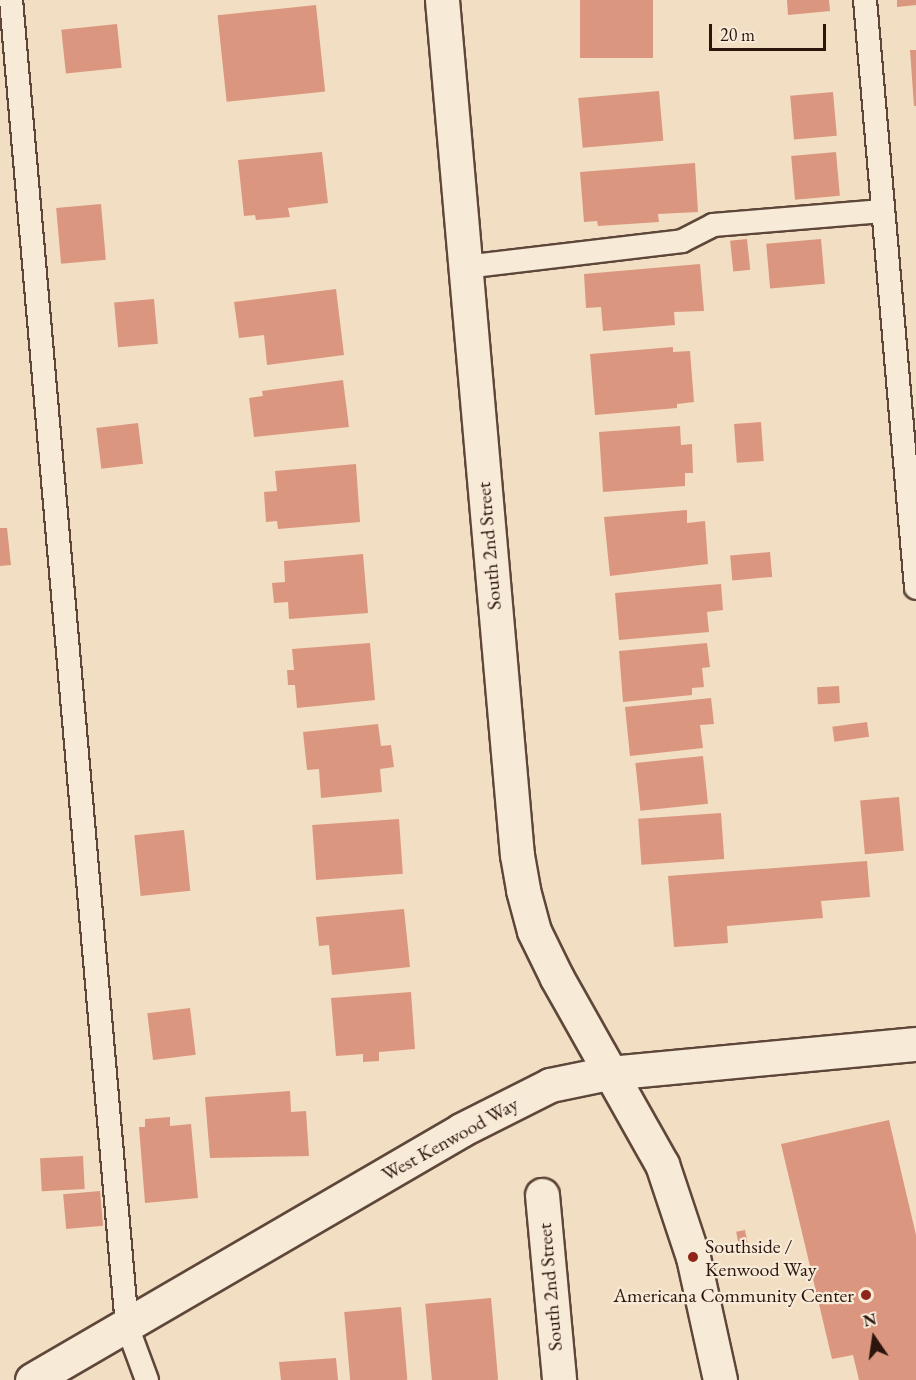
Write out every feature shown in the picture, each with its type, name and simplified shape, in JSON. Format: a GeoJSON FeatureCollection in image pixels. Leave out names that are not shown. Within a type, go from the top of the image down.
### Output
{"type":"FeatureCollection","features":[{"type":"Feature","properties":{"kind":"street","name":"South 2nd Street"},"geometry":{"type":"LineString","coordinates":[[442,0],[517,855],[534,931],[608,1072],[646,1130],[662,1164],[693,1257],[720,1380]]}},
{"type":"Feature","properties":{"kind":"street","name":"West Kenwood Way"},"geometry":{"type":"LineString","coordinates":[[32,1380],[461,1130],[550,1084],[608,1072],[916,1044]]}},
{"type":"Feature","properties":{"kind":"street","name":"South 2nd Street"},"geometry":{"type":"LineString","coordinates":[[542,1195],[559,1380]]}},
{"type":"Feature","properties":{"kind":"lane"},"geometry":{"type":"LineString","coordinates":[[11,0],[127,1326],[147,1380]]}},
{"type":"Feature","properties":{"kind":"lane"},"geometry":{"type":"LineString","coordinates":[[865,0],[916,588]]}},
{"type":"Feature","properties":{"kind":"lane"},"geometry":{"type":"LineString","coordinates":[[465,267],[682,241],[713,225],[882,211]]}},
{"type":"Feature","properties":{"kind":"building"},"geometry":{"type":"Polygon","coordinates":[[[580,0],[653,0],[653,58],[580,58],[580,0]]]}},
{"type":"Feature","properties":{"kind":"building"},"geometry":{"type":"Polygon","coordinates":[[[787,0],[829,0],[830,11],[788,15],[787,0]]]}},
{"type":"Feature","properties":{"kind":"building"},"geometry":{"type":"Polygon","coordinates":[[[897,0],[916,0],[916,5],[897,7],[897,0]]]}},
{"type":"Feature","properties":{"kind":"building"},"geometry":{"type":"Polygon","coordinates":[[[316,5],[325,92],[227,102],[218,15],[316,5]]]}},
{"type":"Feature","properties":{"kind":"building"},"geometry":{"type":"Polygon","coordinates":[[[117,24],[122,68],[66,74],[61,30],[117,24]]]}},
{"type":"Feature","properties":{"kind":"building"},"geometry":{"type":"Polygon","coordinates":[[[910,50],[916,50],[916,106],[914,106],[910,50]]]}},
{"type":"Feature","properties":{"kind":"building"},"geometry":{"type":"Polygon","coordinates":[[[659,91],[663,141],[583,148],[578,98],[659,91]]]}},
{"type":"Feature","properties":{"kind":"building"},"geometry":{"type":"Polygon","coordinates":[[[833,92],[837,136],[794,140],[790,96],[833,92]]]}},
{"type":"Feature","properties":{"kind":"building"},"geometry":{"type":"Polygon","coordinates":[[[322,152],[328,203],[288,208],[290,217],[256,220],[255,215],[244,216],[238,160],[322,152]]]}},
{"type":"Feature","properties":{"kind":"building"},"geometry":{"type":"Polygon","coordinates":[[[836,152],[840,196],[795,200],[791,156],[836,152]]]}},
{"type":"Feature","properties":{"kind":"building"},"geometry":{"type":"Polygon","coordinates":[[[695,163],[698,212],[658,214],[659,222],[598,226],[597,221],[584,222],[580,172],[695,163]]]}},
{"type":"Feature","properties":{"kind":"building"},"geometry":{"type":"Polygon","coordinates":[[[101,204],[106,260],[61,264],[56,208],[101,204]]]}},
{"type":"Feature","properties":{"kind":"building"},"geometry":{"type":"Polygon","coordinates":[[[747,239],[750,270],[733,272],[730,241],[747,239]]]}},
{"type":"Feature","properties":{"kind":"building"},"geometry":{"type":"Polygon","coordinates":[[[821,239],[825,284],[770,289],[766,244],[821,239]]]}},
{"type":"Feature","properties":{"kind":"building"},"geometry":{"type":"Polygon","coordinates":[[[700,264],[704,311],[674,312],[675,325],[603,331],[601,307],[586,308],[584,274],[700,264]]]}},
{"type":"Feature","properties":{"kind":"building"},"geometry":{"type":"Polygon","coordinates":[[[336,289],[344,355],[267,365],[264,335],[239,338],[234,302],[336,289]]]}},
{"type":"Feature","properties":{"kind":"building"},"geometry":{"type":"Polygon","coordinates":[[[154,299],[158,344],[118,347],[114,302],[154,299]]]}},
{"type":"Feature","properties":{"kind":"building"},"geometry":{"type":"Polygon","coordinates":[[[673,347],[673,352],[690,351],[694,402],[677,404],[677,408],[595,415],[590,354],[673,347]]]}},
{"type":"Feature","properties":{"kind":"building"},"geometry":{"type":"Polygon","coordinates":[[[343,380],[349,427],[254,437],[249,398],[263,396],[262,391],[343,380]]]}},
{"type":"Feature","properties":{"kind":"building"},"geometry":{"type":"Polygon","coordinates":[[[761,422],[764,461],[737,463],[734,424],[761,422]]]}},
{"type":"Feature","properties":{"kind":"building"},"geometry":{"type":"Polygon","coordinates":[[[138,423],[143,464],[101,469],[96,428],[138,423]]]}},
{"type":"Feature","properties":{"kind":"building"},"geometry":{"type":"Polygon","coordinates":[[[680,426],[681,445],[692,444],[693,473],[685,473],[685,486],[603,492],[599,432],[680,426]]]}},
{"type":"Feature","properties":{"kind":"building"},"geometry":{"type":"Polygon","coordinates":[[[356,464],[360,522],[278,529],[277,521],[266,522],[264,492],[277,491],[275,471],[356,464]]]}},
{"type":"Feature","properties":{"kind":"building"},"geometry":{"type":"Polygon","coordinates":[[[687,510],[687,523],[705,521],[708,564],[610,576],[604,517],[687,510]]]}},
{"type":"Feature","properties":{"kind":"building"},"geometry":{"type":"Polygon","coordinates":[[[0,528],[7,528],[11,565],[0,566],[0,528]]]}},
{"type":"Feature","properties":{"kind":"building"},"geometry":{"type":"Polygon","coordinates":[[[770,552],[772,577],[732,580],[730,555],[770,552]]]}},
{"type":"Feature","properties":{"kind":"building"},"geometry":{"type":"Polygon","coordinates":[[[363,554],[368,613],[289,619],[288,602],[274,603],[272,583],[285,582],[284,561],[363,554]]]}},
{"type":"Feature","properties":{"kind":"building"},"geometry":{"type":"Polygon","coordinates":[[[721,584],[723,610],[707,612],[709,632],[619,640],[615,593],[721,584]]]}},
{"type":"Feature","properties":{"kind":"building"},"geometry":{"type":"Polygon","coordinates":[[[370,643],[375,700],[297,708],[295,685],[288,685],[287,670],[294,670],[292,649],[370,643]]]}},
{"type":"Feature","properties":{"kind":"building"},"geometry":{"type":"Polygon","coordinates":[[[707,643],[710,667],[702,668],[704,687],[692,688],[692,695],[623,702],[619,651],[707,643]]]}},
{"type":"Feature","properties":{"kind":"building"},"geometry":{"type":"Polygon","coordinates":[[[839,686],[840,703],[818,704],[817,687],[839,686]]]}},
{"type":"Feature","properties":{"kind":"building"},"geometry":{"type":"Polygon","coordinates":[[[711,698],[714,724],[700,725],[703,748],[630,756],[625,707],[711,698]]]}},
{"type":"Feature","properties":{"kind":"building"},"geometry":{"type":"Polygon","coordinates":[[[867,722],[869,737],[834,742],[832,727],[867,722]]]}},
{"type":"Feature","properties":{"kind":"building"},"geometry":{"type":"Polygon","coordinates":[[[378,724],[381,746],[391,745],[394,767],[380,769],[382,792],[321,798],[319,769],[307,770],[303,732],[378,724]]]}},
{"type":"Feature","properties":{"kind":"building"},"geometry":{"type":"Polygon","coordinates":[[[703,756],[708,804],[640,811],[635,763],[703,756]]]}},
{"type":"Feature","properties":{"kind":"building"},"geometry":{"type":"Polygon","coordinates":[[[899,797],[904,851],[865,854],[860,800],[899,797]]]}},
{"type":"Feature","properties":{"kind":"building"},"geometry":{"type":"Polygon","coordinates":[[[721,813],[724,859],[641,865],[638,819],[721,813]]]}},
{"type":"Feature","properties":{"kind":"building"},"geometry":{"type":"Polygon","coordinates":[[[399,819],[403,874],[316,880],[312,825],[399,819]]]}},
{"type":"Feature","properties":{"kind":"building"},"geometry":{"type":"Polygon","coordinates":[[[184,830],[190,891],[141,896],[134,835],[184,830]]]}},
{"type":"Feature","properties":{"kind":"building"},"geometry":{"type":"Polygon","coordinates":[[[867,861],[870,897],[821,901],[823,918],[727,926],[728,943],[674,947],[668,876],[867,861]]]}},
{"type":"Feature","properties":{"kind":"building"},"geometry":{"type":"Polygon","coordinates":[[[404,909],[410,967],[332,975],[329,945],[319,946],[316,917],[404,909]]]}},
{"type":"Feature","properties":{"kind":"building"},"geometry":{"type":"Polygon","coordinates":[[[411,992],[415,1049],[379,1052],[379,1061],[363,1062],[363,1054],[336,1056],[331,998],[411,992]]]}},
{"type":"Feature","properties":{"kind":"building"},"geometry":{"type":"Polygon","coordinates":[[[190,1008],[196,1055],[153,1060],[147,1013],[190,1008]]]}},
{"type":"Feature","properties":{"kind":"building"},"geometry":{"type":"Polygon","coordinates":[[[290,1091],[291,1112],[306,1111],[309,1156],[210,1158],[205,1097],[290,1091]]]}},
{"type":"Feature","properties":{"kind":"building"},"geometry":{"type":"Polygon","coordinates":[[[170,1117],[170,1126],[191,1124],[198,1198],[145,1203],[139,1127],[145,1127],[145,1119],[170,1117]]]}},
{"type":"Feature","properties":{"kind":"building","name":"Americana Community Center"},"geometry":{"type":"Polygon","coordinates":[[[889,1120],[916,1235],[916,1380],[859,1380],[853,1355],[832,1359],[781,1144],[889,1120]]]}},
{"type":"Feature","properties":{"kind":"building"},"geometry":{"type":"Polygon","coordinates":[[[83,1156],[85,1189],[42,1191],[40,1158],[83,1156]]]}},
{"type":"Feature","properties":{"kind":"building"},"geometry":{"type":"Polygon","coordinates":[[[100,1191],[103,1226],[66,1229],[63,1194],[100,1191]]]}},
{"type":"Feature","properties":{"kind":"building"},"geometry":{"type":"Polygon","coordinates":[[[745,1230],[748,1246],[739,1247],[736,1232],[745,1230]]]}},
{"type":"Feature","properties":{"kind":"building"},"geometry":{"type":"Polygon","coordinates":[[[491,1298],[498,1380],[432,1380],[425,1304],[491,1298]]]}},
{"type":"Feature","properties":{"kind":"building"},"geometry":{"type":"Polygon","coordinates":[[[401,1307],[407,1380],[350,1380],[344,1312],[401,1307]]]}},
{"type":"Feature","properties":{"kind":"building"},"geometry":{"type":"Polygon","coordinates":[[[336,1358],[338,1380],[281,1380],[279,1362],[336,1358]]]}},
{"type":"Feature","properties":{"kind":"place","name":"Southside / Kenwood Way"},"geometry":{"type":"Point","coordinates":[693,1257]}},
{"type":"Feature","properties":{"kind":"place","name":"Americana Community Center"},"geometry":{"type":"Point","coordinates":[866,1295]}}]}
